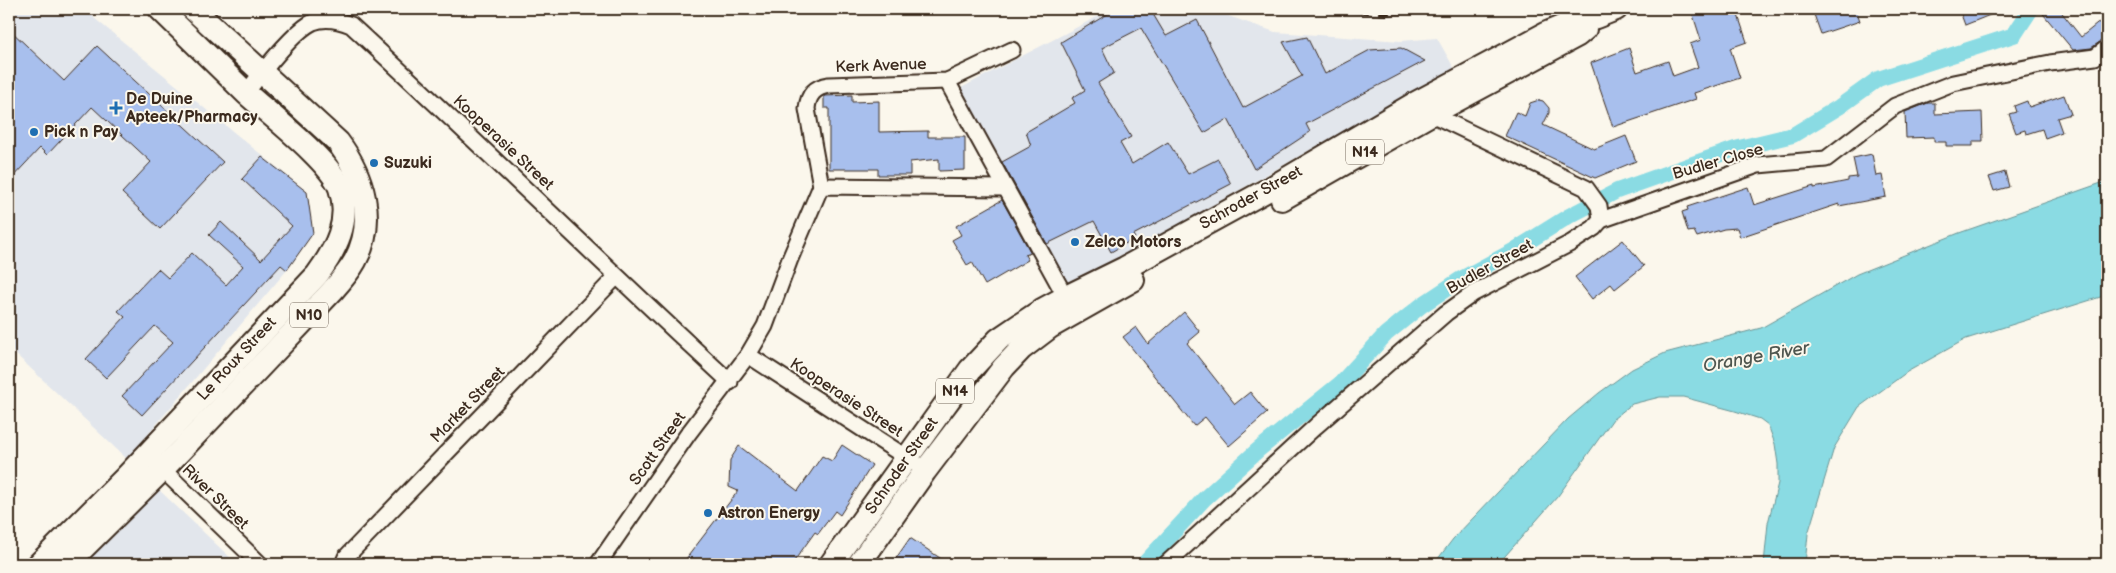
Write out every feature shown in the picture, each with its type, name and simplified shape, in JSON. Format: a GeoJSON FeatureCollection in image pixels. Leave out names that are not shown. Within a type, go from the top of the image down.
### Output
{"type":"FeatureCollection","features":[{"type":"Feature","properties":{"kind":"highway","name":"Le Roux Street"},"geometry":{"type":"LineString","coordinates":[[39,564],[316,275],[330,258],[341,233],[342,199],[340,189],[333,175],[320,159],[246,93],[160,9]]}},
{"type":"Feature","properties":{"kind":"highway","name":"Le Roux Street"},"geometry":{"type":"LineString","coordinates":[[68,564],[162,470],[338,285],[356,260],[364,234],[366,213],[362,186],[347,154],[327,131],[193,9]]}},
{"type":"Feature","properties":{"kind":"highway","name":"Schroder Street"},"geometry":{"type":"LineString","coordinates":[[832,564],[916,465],[1020,349],[1050,327],[1070,304],[1288,196],[1422,109],[1578,35],[1606,13]]}},
{"type":"Feature","properties":{"kind":"highway","name":"Schroder Street"},"geometry":{"type":"LineString","coordinates":[[859,564],[916,465]]}},
{"type":"Feature","properties":{"kind":"street","name":"Kooperasie Street"},"geometry":{"type":"LineString","coordinates":[[246,93],[262,72],[311,23],[326,20],[340,21],[351,25],[467,133],[616,277],[730,382]]}},
{"type":"Feature","properties":{"kind":"street","name":"Kerk Avenue"},"geometry":{"type":"LineString","coordinates":[[821,186],[807,109],[809,97],[817,88],[829,85],[947,81],[1012,50]]}},
{"type":"Feature","properties":{"kind":"street","name":"Budler Close"},"geometry":{"type":"LineString","coordinates":[[1600,213],[1758,165],[1826,159],[1895,106],[1954,83],[2101,52]]}},
{"type":"Feature","properties":{"kind":"street"},"geometry":{"type":"LineString","coordinates":[[947,81],[1004,188],[1070,304]]}},
{"type":"Feature","properties":{"kind":"street"},"geometry":{"type":"LineString","coordinates":[[1422,109],[1577,183],[1590,192],[1600,213]]}},
{"type":"Feature","properties":{"kind":"street"},"geometry":{"type":"LineString","coordinates":[[748,355],[765,326],[790,259],[821,186],[1004,188]]}},
{"type":"Feature","properties":{"kind":"street","name":"Budler Street"},"geometry":{"type":"LineString","coordinates":[[1166,564],[1316,426],[1446,313],[1474,293],[1570,243],[1594,228],[1600,213]]}},
{"type":"Feature","properties":{"kind":"street","name":"Market Street"},"geometry":{"type":"LineString","coordinates":[[341,562],[616,277]]}},
{"type":"Feature","properties":{"kind":"street","name":"Kooperasie Street"},"geometry":{"type":"LineString","coordinates":[[748,355],[916,465]]}},
{"type":"Feature","properties":{"kind":"street","name":"Scott Street"},"geometry":{"type":"LineString","coordinates":[[598,564],[688,434],[730,382],[748,355]]}},
{"type":"Feature","properties":{"kind":"street","name":"River Street"},"geometry":{"type":"LineString","coordinates":[[146,454],[260,564]]}},
{"type":"Feature","properties":{"kind":"shaded area"},"geometry":{"type":"Polygon","coordinates":[[[9,9],[89,9],[94,18],[307,192],[313,233],[287,270],[127,459],[9,348],[9,9]]]}},
{"type":"Feature","properties":{"kind":"shaded area"},"geometry":{"type":"Polygon","coordinates":[[[1112,9],[1208,9],[1275,32],[1401,41],[1437,38],[1454,68],[1066,289],[961,88],[1112,9]]]}},
{"type":"Feature","properties":{"kind":"shaded area"},"geometry":{"type":"Polygon","coordinates":[[[156,487],[237,564],[82,564],[156,487]]]}},
{"type":"Feature","properties":{"kind":"water","name":"Orange River"},"geometry":{"type":"Polygon","coordinates":[[[2107,181],[2107,295],[1966,339],[1907,372],[1859,407],[1834,448],[1808,534],[1805,564],[1764,564],[1768,523],[1778,483],[1775,444],[1768,425],[1760,419],[1683,397],[1660,397],[1632,404],[1613,419],[1558,496],[1498,564],[1434,564],[1453,539],[1568,419],[1632,369],[1665,353],[1761,328],[1857,274],[1959,233],[2107,181]]]}},
{"type":"Feature","properties":{"kind":"building"},"geometry":{"type":"Polygon","coordinates":[[[1116,9],[1150,9],[1166,36],[1197,20],[1243,108],[1302,76],[1283,42],[1307,37],[1325,74],[1370,50],[1401,48],[1425,61],[1306,124],[1310,132],[1254,169],[1228,119],[1204,133],[1141,28],[1102,48],[1114,73],[1098,83],[1131,137],[1120,143],[1132,164],[1168,142],[1188,174],[1218,159],[1231,184],[1133,235],[1135,238],[1111,252],[1094,221],[1047,244],[1002,162],[1031,146],[1026,132],[1075,103],[1072,98],[1085,90],[1061,42],[1116,9]]]}},
{"type":"Feature","properties":{"kind":"building"},"geometry":{"type":"Polygon","coordinates":[[[1691,9],[1736,9],[1747,42],[1730,48],[1740,78],[1694,93],[1696,99],[1613,127],[1591,63],[1629,48],[1637,72],[1668,61],[1673,76],[1698,67],[1690,44],[1701,40],[1691,9]]]}},
{"type":"Feature","properties":{"kind":"building"},"geometry":{"type":"Polygon","coordinates":[[[1812,9],[1856,9],[1860,21],[1821,34],[1812,9]]]}},
{"type":"Feature","properties":{"kind":"building"},"geometry":{"type":"Polygon","coordinates":[[[1959,9],[2005,9],[1965,25],[1959,9]]]}},
{"type":"Feature","properties":{"kind":"building"},"geometry":{"type":"Polygon","coordinates":[[[2039,9],[2059,9],[2081,37],[2107,16],[2107,37],[2091,48],[2073,50],[2039,9]]]}},
{"type":"Feature","properties":{"kind":"building"},"geometry":{"type":"Polygon","coordinates":[[[9,29],[64,81],[97,46],[223,162],[160,229],[122,193],[151,162],[92,107],[47,155],[40,148],[9,181],[9,29]]]}},
{"type":"Feature","properties":{"kind":"building"},"geometry":{"type":"Polygon","coordinates":[[[852,95],[852,102],[879,101],[879,132],[928,131],[928,137],[965,137],[965,170],[939,171],[939,159],[910,162],[910,175],[878,175],[878,169],[829,169],[829,108],[824,108],[824,96],[852,95]]]}},
{"type":"Feature","properties":{"kind":"building"},"geometry":{"type":"Polygon","coordinates":[[[2064,95],[2071,114],[2057,118],[2062,132],[2045,138],[2042,129],[2026,134],[2025,130],[2016,133],[2009,114],[2016,112],[2014,106],[2027,101],[2029,107],[2064,95]]]}},
{"type":"Feature","properties":{"kind":"building"},"geometry":{"type":"Polygon","coordinates":[[[1539,100],[1543,101],[1549,108],[1549,113],[1543,125],[1594,149],[1626,136],[1636,161],[1595,178],[1505,136],[1516,112],[1525,116],[1530,103],[1539,100]]]}},
{"type":"Feature","properties":{"kind":"building"},"geometry":{"type":"Polygon","coordinates":[[[1928,103],[1935,103],[1935,114],[1982,112],[1983,141],[1973,141],[1973,146],[1946,146],[1946,142],[1934,142],[1934,137],[1906,138],[1905,112],[1928,103]]]}},
{"type":"Feature","properties":{"kind":"building"},"geometry":{"type":"Polygon","coordinates":[[[1872,154],[1876,176],[1882,175],[1886,197],[1839,206],[1839,204],[1740,237],[1737,228],[1724,229],[1697,237],[1694,231],[1688,232],[1682,212],[1688,210],[1687,207],[1748,187],[1754,205],[1814,186],[1814,188],[1848,181],[1848,178],[1857,177],[1853,158],[1872,154]]]}},
{"type":"Feature","properties":{"kind":"building"},"geometry":{"type":"Polygon","coordinates":[[[262,157],[307,192],[313,233],[287,270],[281,265],[142,415],[122,396],[173,342],[155,326],[106,378],[86,359],[125,317],[118,311],[158,269],[168,278],[192,253],[226,285],[243,266],[209,235],[221,222],[261,260],[292,226],[242,179],[262,157]]]}},
{"type":"Feature","properties":{"kind":"building"},"geometry":{"type":"Polygon","coordinates":[[[2005,172],[2009,187],[1994,191],[1989,177],[2005,172]]]}},
{"type":"Feature","properties":{"kind":"building"},"geometry":{"type":"Polygon","coordinates":[[[1002,200],[1031,253],[1025,255],[1028,260],[985,285],[972,262],[967,265],[952,240],[961,235],[956,226],[1002,200]]]}},
{"type":"Feature","properties":{"kind":"building"},"geometry":{"type":"Polygon","coordinates":[[[1623,240],[1644,266],[1615,289],[1611,284],[1592,299],[1575,277],[1623,240]]]}},
{"type":"Feature","properties":{"kind":"building"},"geometry":{"type":"Polygon","coordinates":[[[1184,312],[1200,332],[1187,343],[1235,404],[1250,392],[1267,413],[1229,446],[1205,417],[1194,426],[1123,337],[1136,327],[1148,344],[1184,312]]]}},
{"type":"Feature","properties":{"kind":"building"},"geometry":{"type":"Polygon","coordinates":[[[842,445],[872,465],[840,515],[835,511],[818,534],[815,532],[792,564],[682,564],[738,491],[729,487],[730,460],[739,446],[798,491],[822,456],[832,461],[842,445]]]}},
{"type":"Feature","properties":{"kind":"building"},"geometry":{"type":"Polygon","coordinates":[[[910,538],[949,564],[892,564],[910,538]]]}},
{"type":"Feature","properties":{"kind":"waterway"},"geometry":{"type":"LineString","coordinates":[[1144,564],[1204,499],[1258,450],[1341,383],[1386,334],[1422,305],[1461,279],[1513,251],[1569,216],[1617,191],[1735,149],[1793,135],[1839,107],[1878,79],[2014,35],[2031,9]]}},
{"type":"Feature","properties":{"kind":"railway"},"geometry":{"type":"LineString","coordinates":[[1324,9],[1387,13],[1436,9]]}},
{"type":"Feature","properties":{"kind":"place","name":"De Duine Apteek/Pharmacy"},"geometry":{"type":"Point","coordinates":[116,108]}},
{"type":"Feature","properties":{"kind":"place","name":"Pick n Pay"},"geometry":{"type":"Point","coordinates":[34,132]}},
{"type":"Feature","properties":{"kind":"place","name":"Suzuki"},"geometry":{"type":"Point","coordinates":[374,163]}},
{"type":"Feature","properties":{"kind":"place","name":"Zelco Motors"},"geometry":{"type":"Point","coordinates":[1075,242]}},
{"type":"Feature","properties":{"kind":"place","name":"Astron Energy"},"geometry":{"type":"Point","coordinates":[708,513]}}]}
